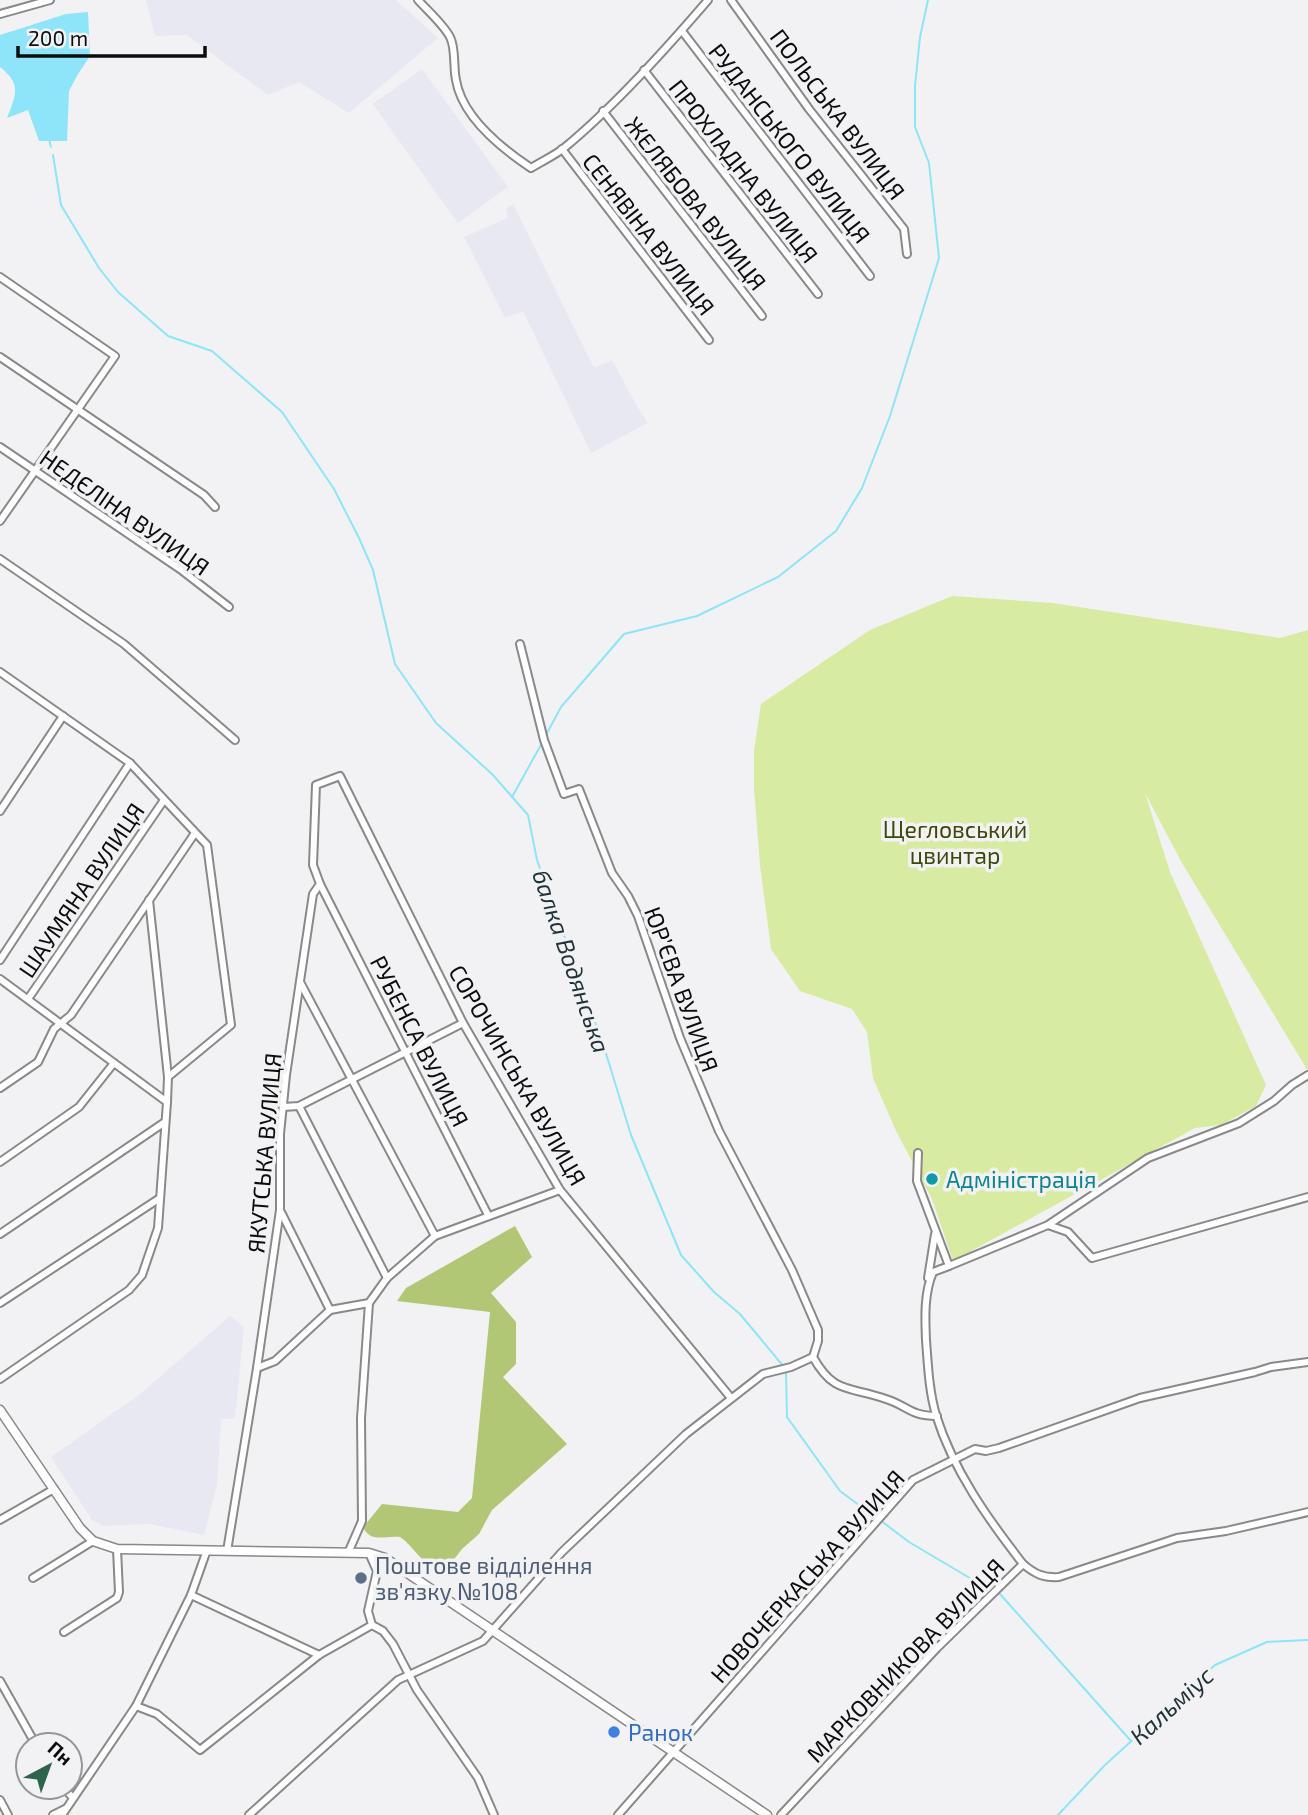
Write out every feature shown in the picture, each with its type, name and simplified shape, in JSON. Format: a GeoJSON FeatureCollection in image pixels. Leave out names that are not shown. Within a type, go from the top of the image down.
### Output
{"type":"FeatureCollection","features":[{"type":"Feature","properties":{"kind":"street"},"geometry":{"type":"LineString","coordinates":[[0,14],[50,0]]}},
{"type":"Feature","properties":{"kind":"street"},"geometry":{"type":"LineString","coordinates":[[418,0],[451,38],[461,99],[485,130],[531,168],[562,149],[603,111],[682,31],[708,0]]}},
{"type":"Feature","properties":{"kind":"street","name":"ПОЛЬСЬКА ВУЛИЦЯ"},"geometry":{"type":"LineString","coordinates":[[731,0],[809,109],[904,229],[907,254]]}},
{"type":"Feature","properties":{"kind":"street","name":"РУДАНСЬКОГО ВУЛИЦЯ"},"geometry":{"type":"LineString","coordinates":[[682,31],[870,276]]}},
{"type":"Feature","properties":{"kind":"street","name":"ПРОХЛАДНА ВУЛИЦЯ"},"geometry":{"type":"LineString","coordinates":[[644,70],[817,294]]}},
{"type":"Feature","properties":{"kind":"street","name":"ЖЕЛЯБОВА ВУЛИЦЯ"},"geometry":{"type":"LineString","coordinates":[[603,111],[762,316]]}},
{"type":"Feature","properties":{"kind":"street","name":"СЕНЯВІНА ВУЛИЦЯ"},"geometry":{"type":"LineString","coordinates":[[562,149],[709,340]]}},
{"type":"Feature","properties":{"kind":"street"},"geometry":{"type":"LineString","coordinates":[[0,521],[115,356],[1,282]]}},
{"type":"Feature","properties":{"kind":"street"},"geometry":{"type":"LineString","coordinates":[[0,357],[204,495],[215,506]]}},
{"type":"Feature","properties":{"kind":"street","name":"НЕДЄЛІНА ВУЛИЦЯ"},"geometry":{"type":"LineString","coordinates":[[0,447],[180,569],[229,607]]}},
{"type":"Feature","properties":{"kind":"street"},"geometry":{"type":"LineString","coordinates":[[0,559],[124,644],[235,740]]}},
{"type":"Feature","properties":{"kind":"street","name":"ЮР’ЄВА ВУЛИЦЯ"},"geometry":{"type":"LineString","coordinates":[[520,645],[544,740],[564,794],[579,789],[612,873],[633,905],[680,1038],[719,1131],[792,1270],[818,1330],[813,1357]]}},
{"type":"Feature","properties":{"kind":"street"},"geometry":{"type":"LineString","coordinates":[[0,672],[130,763],[207,845],[231,1025],[168,1077]]}},
{"type":"Feature","properties":{"kind":"street"},"geometry":{"type":"LineString","coordinates":[[0,811],[63,716]]}},
{"type":"Feature","properties":{"kind":"street"},"geometry":{"type":"LineString","coordinates":[[0,960],[130,763]]}},
{"type":"Feature","properties":{"kind":"street","name":"ЯКУТСЬКА ВУЛИЦЯ"},"geometry":{"type":"LineString","coordinates":[[227,1551],[280,1210],[280,1134],[300,982],[313,894],[320,884],[313,865],[316,785],[340,776]]}},
{"type":"Feature","properties":{"kind":"street","name":"СОРОЧИНСЬКА ВУЛИЦЯ"},"geometry":{"type":"LineString","coordinates":[[340,776],[463,1023],[560,1189],[731,1398]]}},
{"type":"Feature","properties":{"kind":"street","name":"ШАУМЯНА ВУЛИЦЯ"},"geometry":{"type":"LineString","coordinates":[[28,999],[164,800]]}},
{"type":"Feature","properties":{"kind":"street"},"geometry":{"type":"LineString","coordinates":[[0,1088],[38,1062],[54,1029],[71,1015],[195,833]]}},
{"type":"Feature","properties":{"kind":"street","name":"РУБЕНСА ВУЛИЦЯ"},"geometry":{"type":"LineString","coordinates":[[320,884],[488,1215]]}},
{"type":"Feature","properties":{"kind":"street"},"geometry":{"type":"LineString","coordinates":[[0,1379],[136,1283],[151,1254],[158,1228],[168,1077],[149,900]]}},
{"type":"Feature","properties":{"kind":"street"},"geometry":{"type":"LineString","coordinates":[[0,979],[167,1102]]}},
{"type":"Feature","properties":{"kind":"street"},"geometry":{"type":"LineString","coordinates":[[300,982],[435,1236]]}},
{"type":"Feature","properties":{"kind":"street"},"geometry":{"type":"LineString","coordinates":[[283,1107],[299,1106],[463,1023]]}},
{"type":"Feature","properties":{"kind":"street"},"geometry":{"type":"LineString","coordinates":[[0,1162],[79,1107],[114,1063]]}},
{"type":"Feature","properties":{"kind":"street"},"geometry":{"type":"LineString","coordinates":[[926,1287],[933,1272],[1048,1225],[1148,1158],[1239,1123],[1308,1075]]}},
{"type":"Feature","properties":{"kind":"street"},"geometry":{"type":"LineString","coordinates":[[299,1106],[387,1278]]}},
{"type":"Feature","properties":{"kind":"street"},"geometry":{"type":"LineString","coordinates":[[0,1234],[165,1122]]}},
{"type":"Feature","properties":{"kind":"street"},"geometry":{"type":"LineString","coordinates":[[918,1153],[917,1181],[948,1266]]}},
{"type":"Feature","properties":{"kind":"street"},"geometry":{"type":"LineString","coordinates":[[348,1553],[362,1521],[361,1418],[369,1303],[387,1278],[435,1236],[560,1189]]}},
{"type":"Feature","properties":{"kind":"street"},"geometry":{"type":"LineString","coordinates":[[1048,1225],[1068,1232],[1092,1258],[1308,1197]]}},
{"type":"Feature","properties":{"kind":"street"},"geometry":{"type":"LineString","coordinates":[[0,1303],[160,1198]]}},
{"type":"Feature","properties":{"kind":"street"},"geometry":{"type":"LineString","coordinates":[[280,1210],[330,1310]]}},
{"type":"Feature","properties":{"kind":"street"},"geometry":{"type":"LineString","coordinates":[[936,1230],[926,1287],[926,1328],[930,1386],[937,1416],[976,1501],[1023,1564]]}},
{"type":"Feature","properties":{"kind":"street"},"geometry":{"type":"LineString","coordinates":[[257,1368],[275,1361],[330,1310],[369,1303]]}},
{"type":"Feature","properties":{"kind":"street"},"geometry":{"type":"LineString","coordinates":[[249,1815],[398,1680],[482,1641],[562,1552],[685,1434],[763,1374],[791,1367],[813,1357],[822,1374],[846,1389],[884,1398],[920,1416],[937,1416]]}},
{"type":"Feature","properties":{"kind":"street","name":"НОВОЧЕРКАСЬКА ВУЛИЦЯ"},"geometry":{"type":"LineString","coordinates":[[618,1815],[913,1480],[975,1449],[986,1451],[999,1448],[1140,1398],[1271,1367],[1308,1362]]}},
{"type":"Feature","properties":{"kind":"street"},"geometry":{"type":"LineString","coordinates":[[0,1410],[80,1528],[93,1541],[117,1549],[369,1553],[392,1562],[767,1815]]}},
{"type":"Feature","properties":{"kind":"street"},"geometry":{"type":"LineString","coordinates":[[0,1520],[54,1489]]}},
{"type":"Feature","properties":{"kind":"street","name":"МАРКОВНИКОВА ВУЛИЦЯ"},"geometry":{"type":"LineString","coordinates":[[781,1815],[937,1648],[1023,1564],[1035,1574],[1059,1577],[1177,1538],[1226,1531],[1308,1512]]}},
{"type":"Feature","properties":{"kind":"street"},"geometry":{"type":"LineString","coordinates":[[33,1578],[93,1541]]}},
{"type":"Feature","properties":{"kind":"street"},"geometry":{"type":"LineString","coordinates":[[64,1632],[117,1598],[117,1549]]}},
{"type":"Feature","properties":{"kind":"street"},"geometry":{"type":"LineString","coordinates":[[84,1782],[136,1706],[191,1595],[207,1550]]}},
{"type":"Feature","properties":{"kind":"street"},"geometry":{"type":"LineString","coordinates":[[369,1553],[377,1571],[368,1611],[372,1625],[383,1631],[393,1644],[417,1690],[478,1778],[494,1815]]}},
{"type":"Feature","properties":{"kind":"street"},"geometry":{"type":"LineString","coordinates":[[191,1595],[320,1655]]}},
{"type":"Feature","properties":{"kind":"street"},"geometry":{"type":"LineString","coordinates":[[136,1706],[157,1714],[200,1750],[320,1655],[372,1625]]}},
{"type":"Feature","properties":{"kind":"street"},"geometry":{"type":"LineString","coordinates":[[0,1681],[28,1731]]}},
{"type":"Feature","properties":{"kind":"street"},"geometry":{"type":"LineString","coordinates":[[0,1800],[8,1815]]}},
{"type":"Feature","properties":{"kind":"street"},"geometry":{"type":"LineString","coordinates":[[62,1815],[72,1801]]}},
{"type":"Feature","properties":{"kind":"street"},"geometry":{"type":"LineString","coordinates":[[54,1815],[70,1806]]}},
{"type":"Feature","properties":{"kind":"shaded area"},"geometry":{"type":"Polygon","coordinates":[[[146,0],[396,0],[438,38],[349,113],[299,82],[268,95],[187,35],[155,36],[146,0]]]}},
{"type":"Feature","properties":{"kind":"shaded area"},"geometry":{"type":"Polygon","coordinates":[[[422,69],[508,187],[458,223],[373,104],[422,69]]]}},
{"type":"Feature","properties":{"kind":"shaded area"},"geometry":{"type":"Polygon","coordinates":[[[513,204],[594,368],[612,360],[648,423],[591,453],[523,311],[505,318],[464,237],[508,218],[506,208],[513,204]]]}},
{"type":"Feature","properties":{"kind":"shaded area"},"geometry":{"type":"Polygon","coordinates":[[[230,1316],[244,1327],[235,1418],[221,1419],[217,1485],[204,1535],[150,1524],[103,1526],[92,1520],[51,1457],[139,1395],[230,1316]]]}},
{"type":"Feature","properties":{"kind":"green space","name":"Щегловський цвинтар"},"geometry":{"type":"Polygon","coordinates":[[[952,596],[1053,603],[1280,638],[1308,630],[1308,1071],[1182,863],[1145,793],[1170,872],[1266,1085],[1256,1106],[1221,1125],[1195,1128],[953,1261],[932,1199],[896,1131],[873,1078],[867,1032],[852,1009],[800,991],[771,949],[754,789],[754,751],[761,704],[870,630],[952,596]]]}},
{"type":"Feature","properties":{"kind":"green space"},"geometry":{"type":"Polygon","coordinates":[[[515,1226],[532,1257],[491,1293],[516,1322],[516,1364],[503,1377],[567,1444],[492,1510],[479,1534],[455,1558],[441,1568],[434,1567],[400,1537],[375,1537],[364,1529],[382,1504],[458,1512],[472,1498],[490,1312],[397,1301],[406,1288],[515,1226]]]}},
{"type":"Feature","properties":{"kind":"water"},"geometry":{"type":"Polygon","coordinates":[[[88,12],[90,56],[69,91],[67,141],[39,141],[28,110],[7,118],[15,90],[12,79],[0,67],[0,35],[66,14],[88,12]]]}},
{"type":"Feature","properties":{"kind":"waterway"},"geometry":{"type":"LineString","coordinates":[[546,735],[561,707],[624,634],[697,616],[778,577],[836,531],[862,488],[890,416],[939,258],[929,163],[915,127],[915,86],[920,37],[928,0]]}},
{"type":"Feature","properties":{"kind":"waterway","name":"балка Водянська"},"geometry":{"type":"LineString","coordinates":[[49,140],[51,147]]}},
{"type":"Feature","properties":{"kind":"waterway","name":"балка Водянська"},"geometry":{"type":"LineString","coordinates":[[53,155],[61,205],[99,268],[118,292],[168,336],[212,351],[282,412],[334,489],[373,570],[395,664],[436,723],[493,775],[528,815],[537,860],[604,1047],[631,1135],[681,1255],[714,1292],[740,1314],[784,1367]]}},
{"type":"Feature","properties":{"kind":"waterway"},"geometry":{"type":"LineString","coordinates":[[512,797],[542,743]]}},
{"type":"Feature","properties":{"kind":"waterway","name":"балка Водянська"},"geometry":{"type":"LineString","coordinates":[[786,1372],[787,1417],[840,1491],[875,1517]]}},
{"type":"Feature","properties":{"kind":"waterway","name":"балка Водянська"},"geometry":{"type":"LineString","coordinates":[[880,1520],[909,1542],[990,1590]]}},
{"type":"Feature","properties":{"kind":"waterway","name":"балка Водянська"},"geometry":{"type":"LineString","coordinates":[[995,1592],[1000,1594],[1131,1741]]}},
{"type":"Feature","properties":{"kind":"waterway","name":"Кальміус"},"geometry":{"type":"LineString","coordinates":[[1058,1815],[1105,1765],[1215,1665],[1267,1642],[1308,1640]]}},
{"type":"Feature","properties":{"kind":"place","name":"Адміністрація"},"geometry":{"type":"Point","coordinates":[932,1179]}},
{"type":"Feature","properties":{"kind":"place","name":"Поштове відділення зв'язку №108"},"geometry":{"type":"Point","coordinates":[361,1578]}},
{"type":"Feature","properties":{"kind":"place","name":"Ранок"},"geometry":{"type":"Point","coordinates":[614,1732]}}]}
